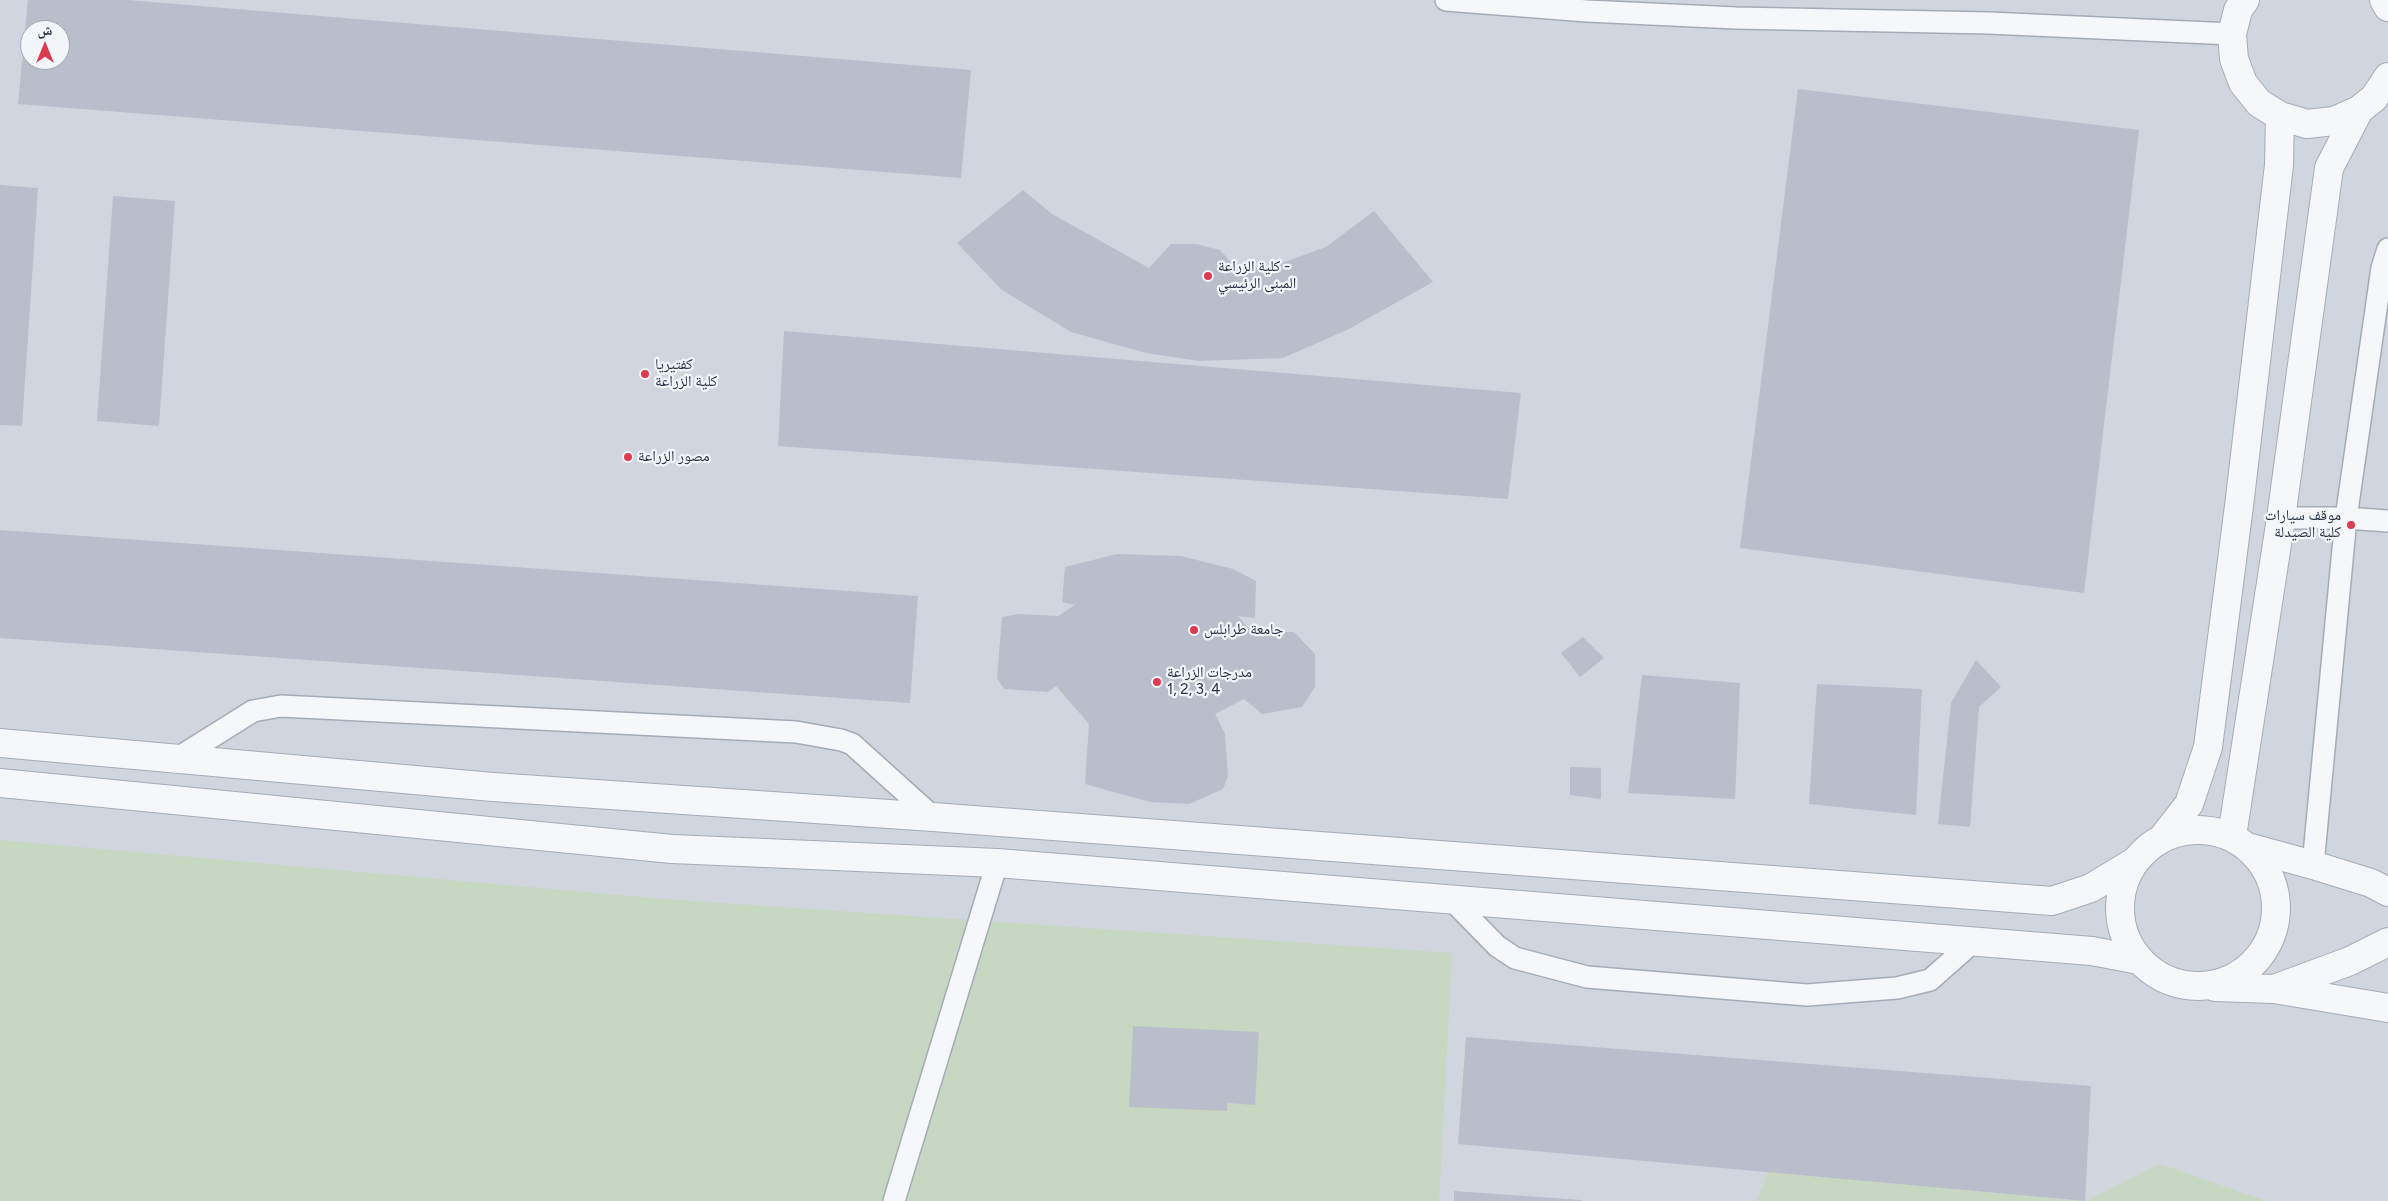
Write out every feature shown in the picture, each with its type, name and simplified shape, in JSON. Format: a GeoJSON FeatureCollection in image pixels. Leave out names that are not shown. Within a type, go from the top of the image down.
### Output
{"type":"FeatureCollection","features":[{"type":"Feature","properties":{"kind":"street"},"geometry":{"type":"LineString","coordinates":[[2245,0],[2238,10],[2232,34],[2234,59],[2243,83],[2259,102],[2280,116],[2307,124],[2334,121],[2359,110],[2374,98],[2388,77]]}},
{"type":"Feature","properties":{"kind":"street"},"geometry":{"type":"LineString","coordinates":[[2384,0],[2388,7]]}},
{"type":"Feature","properties":{"kind":"street"},"geometry":{"type":"LineString","coordinates":[[2241,842],[2281,518],[2329,168],[2359,110]]}},
{"type":"Feature","properties":{"kind":"street"},"geometry":{"type":"LineString","coordinates":[[2280,116],[2279,165],[2208,748],[2189,804],[2164,836],[2142,852],[2134,862],[2120,894],[2122,930],[2139,960],[2153,972],[2168,980],[2186,985],[2274,989],[2388,1008]]}},
{"type":"Feature","properties":{"kind":"street"},"geometry":{"type":"LineString","coordinates":[[0,743],[493,787],[933,817],[2052,900],[2091,888],[2134,862]]}},
{"type":"Feature","properties":{"kind":"street"},"geometry":{"type":"LineString","coordinates":[[0,783],[672,849],[997,863],[2092,951],[2139,960]]}},
{"type":"Feature","properties":{"kind":"street"},"geometry":{"type":"LineString","coordinates":[[2164,836],[2186,830],[2210,830],[2241,842],[2371,883],[2388,892]]}},
{"type":"Feature","properties":{"kind":"street"},"geometry":{"type":"LineString","coordinates":[[2204,986],[2227,981],[2248,968],[2263,952],[2274,931],[2277,909],[2274,887],[2265,866],[2241,842]]}},
{"type":"Feature","properties":{"kind":"street"},"geometry":{"type":"LineString","coordinates":[[2274,989],[2350,961],[2388,942]]}},
{"type":"Feature","properties":{"kind":"lane"},"geometry":{"type":"LineString","coordinates":[[1457,0],[1736,18],[1989,23],[2232,34]]}},
{"type":"Feature","properties":{"kind":"lane"},"geometry":{"type":"LineString","coordinates":[[2313,865],[2346,518],[2382,268],[2388,249]]}},
{"type":"Feature","properties":{"kind":"lane"},"geometry":{"type":"LineString","coordinates":[[2281,518],[2388,520]]}},
{"type":"Feature","properties":{"kind":"lane"},"geometry":{"type":"LineString","coordinates":[[178,758],[253,710],[281,706],[796,732],[841,740],[852,744],[933,817]]}},
{"type":"Feature","properties":{"kind":"lane"},"geometry":{"type":"LineString","coordinates":[[894,1201],[997,863]]}},
{"type":"Feature","properties":{"kind":"lane"},"geometry":{"type":"LineString","coordinates":[[1453,901],[1497,946],[1515,958],[1587,977],[1798,994],[1897,988],[1930,980],[1973,942]]}},
{"type":"Feature","properties":{"kind":"shaded area","name":"جامعة طرابلس"},"geometry":{"type":"Polygon","coordinates":[[[0,0],[2388,0],[2388,1201],[0,1201],[0,0]]]}},
{"type":"Feature","properties":{"kind":"green space"},"geometry":{"type":"Polygon","coordinates":[[[0,840],[663,899],[1452,953],[1439,1201],[0,1201],[0,840]]]}},
{"type":"Feature","properties":{"kind":"green space"},"geometry":{"type":"Polygon","coordinates":[[[2159,1164],[2267,1201],[2085,1201],[2159,1164]]]}},
{"type":"Feature","properties":{"kind":"green space"},"geometry":{"type":"Polygon","coordinates":[[[1768,1172],[2083,1201],[1757,1201],[1768,1172]]]}},
{"type":"Feature","properties":{"kind":"building"},"geometry":{"type":"Polygon","coordinates":[[[28,0],[128,0],[971,70],[961,178],[18,104],[21,70],[70,70],[70,20],[26,20],[28,0]]]}},
{"type":"Feature","properties":{"kind":"building"},"geometry":{"type":"Polygon","coordinates":[[[1798,89],[2139,130],[2084,593],[1740,548],[1798,89]]]}},
{"type":"Feature","properties":{"kind":"building"},"geometry":{"type":"Polygon","coordinates":[[[0,185],[38,188],[22,426],[0,425],[0,185]]]}},
{"type":"Feature","properties":{"kind":"building","name":"كلية الزراعة - المبنى الرئيسي"},"geometry":{"type":"Polygon","coordinates":[[[1023,190],[1052,214],[1149,268],[1171,244],[1196,244],[1220,250],[1238,270],[1276,265],[1326,247],[1374,211],[1433,282],[1349,329],[1283,358],[1199,361],[1146,353],[1071,332],[1002,290],[957,243],[1023,190]]]}},
{"type":"Feature","properties":{"kind":"building"},"geometry":{"type":"Polygon","coordinates":[[[113,196],[175,201],[159,426],[97,421],[113,196]]]}},
{"type":"Feature","properties":{"kind":"building"},"geometry":{"type":"Polygon","coordinates":[[[784,331],[1521,393],[1508,499],[778,446],[784,331]]]}},
{"type":"Feature","properties":{"kind":"building"},"geometry":{"type":"Polygon","coordinates":[[[0,530],[918,596],[910,703],[0,638],[0,530]]]}},
{"type":"Feature","properties":{"kind":"building","name":"مدرجات الزراعة 1, 2, 3, 4"},"geometry":{"type":"Polygon","coordinates":[[[1117,554],[1181,556],[1233,569],[1256,581],[1255,618],[1238,616],[1254,635],[1258,631],[1294,632],[1315,654],[1315,687],[1302,707],[1262,714],[1244,699],[1215,714],[1225,734],[1228,776],[1223,789],[1189,804],[1150,802],[1085,784],[1089,724],[1056,686],[1048,692],[1004,689],[997,678],[1002,617],[1018,614],[1058,616],[1075,605],[1062,602],[1065,567],[1117,554]]]}},
{"type":"Feature","properties":{"kind":"building"},"geometry":{"type":"Polygon","coordinates":[[[1583,637],[1604,658],[1580,677],[1561,653],[1583,637]]]}},
{"type":"Feature","properties":{"kind":"building"},"geometry":{"type":"Polygon","coordinates":[[[1976,660],[2001,687],[1979,707],[1970,827],[1938,824],[1951,703],[1976,660]]]}},
{"type":"Feature","properties":{"kind":"building"},"geometry":{"type":"Polygon","coordinates":[[[1642,675],[1740,683],[1735,799],[1628,793],[1642,675]]]}},
{"type":"Feature","properties":{"kind":"building"},"geometry":{"type":"Polygon","coordinates":[[[1817,684],[1922,689],[1916,815],[1809,804],[1817,684]]]}},
{"type":"Feature","properties":{"kind":"building"},"geometry":{"type":"Polygon","coordinates":[[[1570,767],[1601,768],[1601,799],[1570,795],[1570,767]]]}},
{"type":"Feature","properties":{"kind":"building"},"geometry":{"type":"Polygon","coordinates":[[[1133,1026],[1259,1032],[1255,1105],[1227,1103],[1227,1111],[1129,1107],[1133,1026]]]}},
{"type":"Feature","properties":{"kind":"building"},"geometry":{"type":"Polygon","coordinates":[[[1466,1037],[2091,1086],[2085,1201],[1458,1144],[1466,1037]]]}},
{"type":"Feature","properties":{"kind":"building"},"geometry":{"type":"Polygon","coordinates":[[[1454,1191],[1582,1200],[1582,1201],[1454,1201],[1454,1191]]]}},
{"type":"Feature","properties":{"kind":"place","name":"كلية الزراعة - المبنى الرئيسي"},"geometry":{"type":"Point","coordinates":[1208,276]}},
{"type":"Feature","properties":{"kind":"place","name":"كفتيريا كلية الزراعة"},"geometry":{"type":"Point","coordinates":[645,374]}},
{"type":"Feature","properties":{"kind":"place","name":"مصور الزراعة"},"geometry":{"type":"Point","coordinates":[628,457]}},
{"type":"Feature","properties":{"kind":"place","name":"موقف سيارات كلية الصيدلة"},"geometry":{"type":"Point","coordinates":[2351,525]}},
{"type":"Feature","properties":{"kind":"place","name":"جامعة طرابلس"},"geometry":{"type":"Point","coordinates":[1194,630]}},
{"type":"Feature","properties":{"kind":"place","name":"مدرجات الزراعة 1, 2, 3, 4"},"geometry":{"type":"Point","coordinates":[1157,682]}}]}
